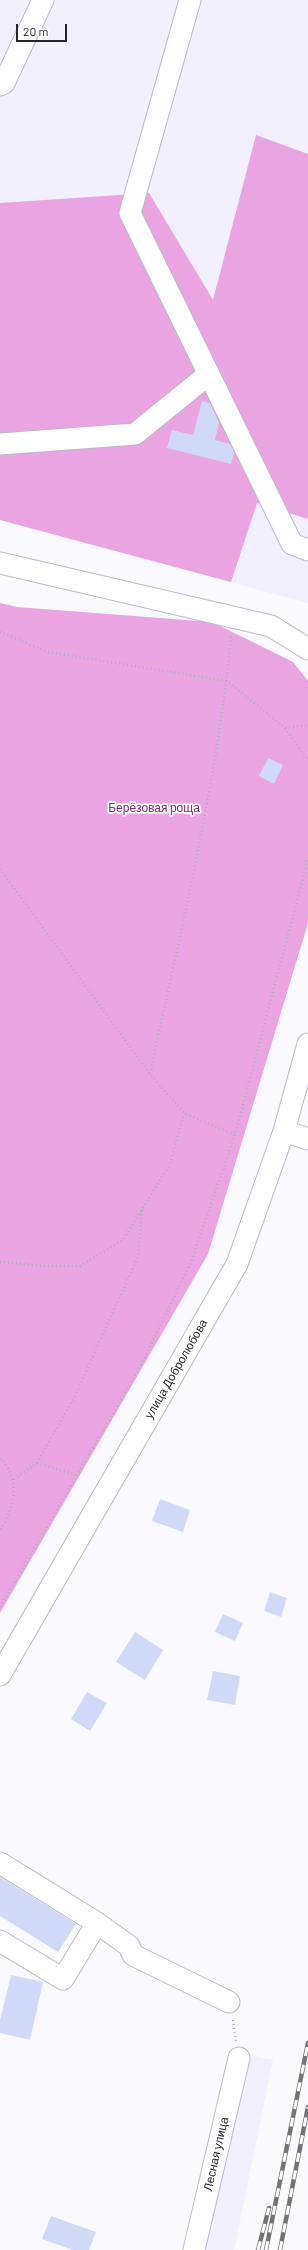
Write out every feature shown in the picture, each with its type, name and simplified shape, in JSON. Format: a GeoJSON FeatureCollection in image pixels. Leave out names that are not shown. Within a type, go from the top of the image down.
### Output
{"type":"FeatureCollection","features":[{"type":"Feature","properties":{"kind":"street"},"geometry":{"type":"LineString","coordinates":[[0,85],[4,83],[42,0]]}},
{"type":"Feature","properties":{"kind":"street"},"geometry":{"type":"LineString","coordinates":[[190,0],[130,213],[292,544],[308,550]]}},
{"type":"Feature","properties":{"kind":"street"},"geometry":{"type":"LineString","coordinates":[[0,444],[135,434],[209,374]]}},
{"type":"Feature","properties":{"kind":"street"},"geometry":{"type":"LineString","coordinates":[[0,564],[271,626],[308,648]]}},
{"type":"Feature","properties":{"kind":"street","name":"улица Добролюбова"},"geometry":{"type":"LineString","coordinates":[[0,1675],[237,1264],[284,1131],[308,1044]]}},
{"type":"Feature","properties":{"kind":"street"},"geometry":{"type":"LineString","coordinates":[[284,1131],[308,1139]]}},
{"type":"Feature","properties":{"kind":"street"},"geometry":{"type":"LineString","coordinates":[[0,1863],[97,1923],[129,1946],[133,1955],[229,2002]]}},
{"type":"Feature","properties":{"kind":"street"},"geometry":{"type":"LineString","coordinates":[[0,1940],[63,1979],[97,1923]]}},
{"type":"Feature","properties":{"kind":"street","name":"Лесная улица"},"geometry":{"type":"LineString","coordinates":[[194,2250],[239,2058]]}},
{"type":"Feature","properties":{"kind":"path"},"geometry":{"type":"LineString","coordinates":[[150,1074],[204,824],[227,681],[233,617]]}},
{"type":"Feature","properties":{"kind":"path"},"geometry":{"type":"LineString","coordinates":[[0,632],[48,652],[227,681],[285,728],[308,760]]}},
{"type":"Feature","properties":{"kind":"path"},"geometry":{"type":"LineString","coordinates":[[285,728],[308,725]]}},
{"type":"Feature","properties":{"kind":"path"},"geometry":{"type":"LineString","coordinates":[[0,1607],[139,1369],[191,1262],[235,1135],[308,858]]}},
{"type":"Feature","properties":{"kind":"path"},"geometry":{"type":"LineString","coordinates":[[0,869],[150,1074],[184,1114],[235,1135]]}},
{"type":"Feature","properties":{"kind":"path"},"geometry":{"type":"LineString","coordinates":[[0,1262],[46,1266],[80,1266],[123,1240],[170,1164],[184,1114]]}},
{"type":"Feature","properties":{"kind":"path"},"geometry":{"type":"LineString","coordinates":[[14,1479],[37,1463],[75,1396],[138,1257],[142,1210]]}},
{"type":"Feature","properties":{"kind":"path"},"geometry":{"type":"LineString","coordinates":[[0,1459],[3,1461],[14,1479],[14,1495],[6,1520],[0,1530]]}},
{"type":"Feature","properties":{"kind":"path"},"geometry":{"type":"LineString","coordinates":[[37,1463],[77,1475]]}},
{"type":"Feature","properties":{"kind":"path"},"geometry":{"type":"LineString","coordinates":[[229,2002],[239,2058]]}},
{"type":"Feature","properties":{"kind":"shaded area"},"geometry":{"type":"Polygon","coordinates":[[[0,0],[308,0],[308,603],[0,520],[0,0]]]}},
{"type":"Feature","properties":{"kind":"shaded area"},"geometry":{"type":"Polygon","coordinates":[[[229,2052],[273,2060],[234,2250],[189,2250],[229,2052]]]}},
{"type":"Feature","properties":{"kind":"green space"},"geometry":{"type":"Polygon","coordinates":[[[256,135],[308,154],[308,519],[257,503],[231,582],[0,520],[0,203],[149,193],[213,300],[256,135]]]}},
{"type":"Feature","properties":{"kind":"green space","name":"Берёзовая роща"},"geometry":{"type":"Polygon","coordinates":[[[0,603],[17,607],[212,622],[293,662],[308,681],[308,923],[208,1254],[0,1613],[0,603]]]}},
{"type":"Feature","properties":{"kind":"building"},"geometry":{"type":"Polygon","coordinates":[[[202,401],[210,403],[219,423],[215,440],[230,444],[234,453],[231,464],[167,448],[172,430],[193,435],[202,401]]]}},
{"type":"Feature","properties":{"kind":"building"},"geometry":{"type":"Polygon","coordinates":[[[268,758],[283,765],[274,784],[259,776],[268,758]]]}},
{"type":"Feature","properties":{"kind":"building"},"geometry":{"type":"Polygon","coordinates":[[[160,1499],[190,1510],[183,1532],[152,1521],[160,1499]]]}},
{"type":"Feature","properties":{"kind":"building"},"geometry":{"type":"Polygon","coordinates":[[[270,1592],[287,1598],[281,1617],[264,1611],[270,1592]]]}},
{"type":"Feature","properties":{"kind":"building"},"geometry":{"type":"Polygon","coordinates":[[[223,1614],[243,1623],[235,1641],[215,1632],[223,1614]]]}},
{"type":"Feature","properties":{"kind":"building"},"geometry":{"type":"Polygon","coordinates":[[[135,1632],[163,1650],[145,1680],[116,1662],[135,1632]]]}},
{"type":"Feature","properties":{"kind":"building"},"geometry":{"type":"Polygon","coordinates":[[[213,1671],[240,1676],[235,1705],[207,1700],[213,1671]]]}},
{"type":"Feature","properties":{"kind":"building"},"geometry":{"type":"Polygon","coordinates":[[[87,1692],[107,1703],[90,1731],[71,1719],[87,1692]]]}},
{"type":"Feature","properties":{"kind":"building"},"geometry":{"type":"Polygon","coordinates":[[[0,1877],[76,1924],[58,1952],[0,1916],[0,1877]]]}},
{"type":"Feature","properties":{"kind":"building"},"geometry":{"type":"Polygon","coordinates":[[[11,1975],[43,1982],[30,2040],[0,2033],[0,2020],[11,1975]]]}},
{"type":"Feature","properties":{"kind":"building"},"geometry":{"type":"Polygon","coordinates":[[[51,2216],[96,2232],[89,2250],[73,2250],[42,2239],[51,2216]]]}},
{"type":"Feature","properties":{"kind":"railway"},"geometry":{"type":"LineString","coordinates":[[266,2250],[308,2043]]}},
{"type":"Feature","properties":{"kind":"railway"},"geometry":{"type":"LineString","coordinates":[[280,2250],[308,2107]]}},
{"type":"Feature","properties":{"kind":"railway"},"geometry":{"type":"LineString","coordinates":[[258,2250],[269,2208]]}}]}
